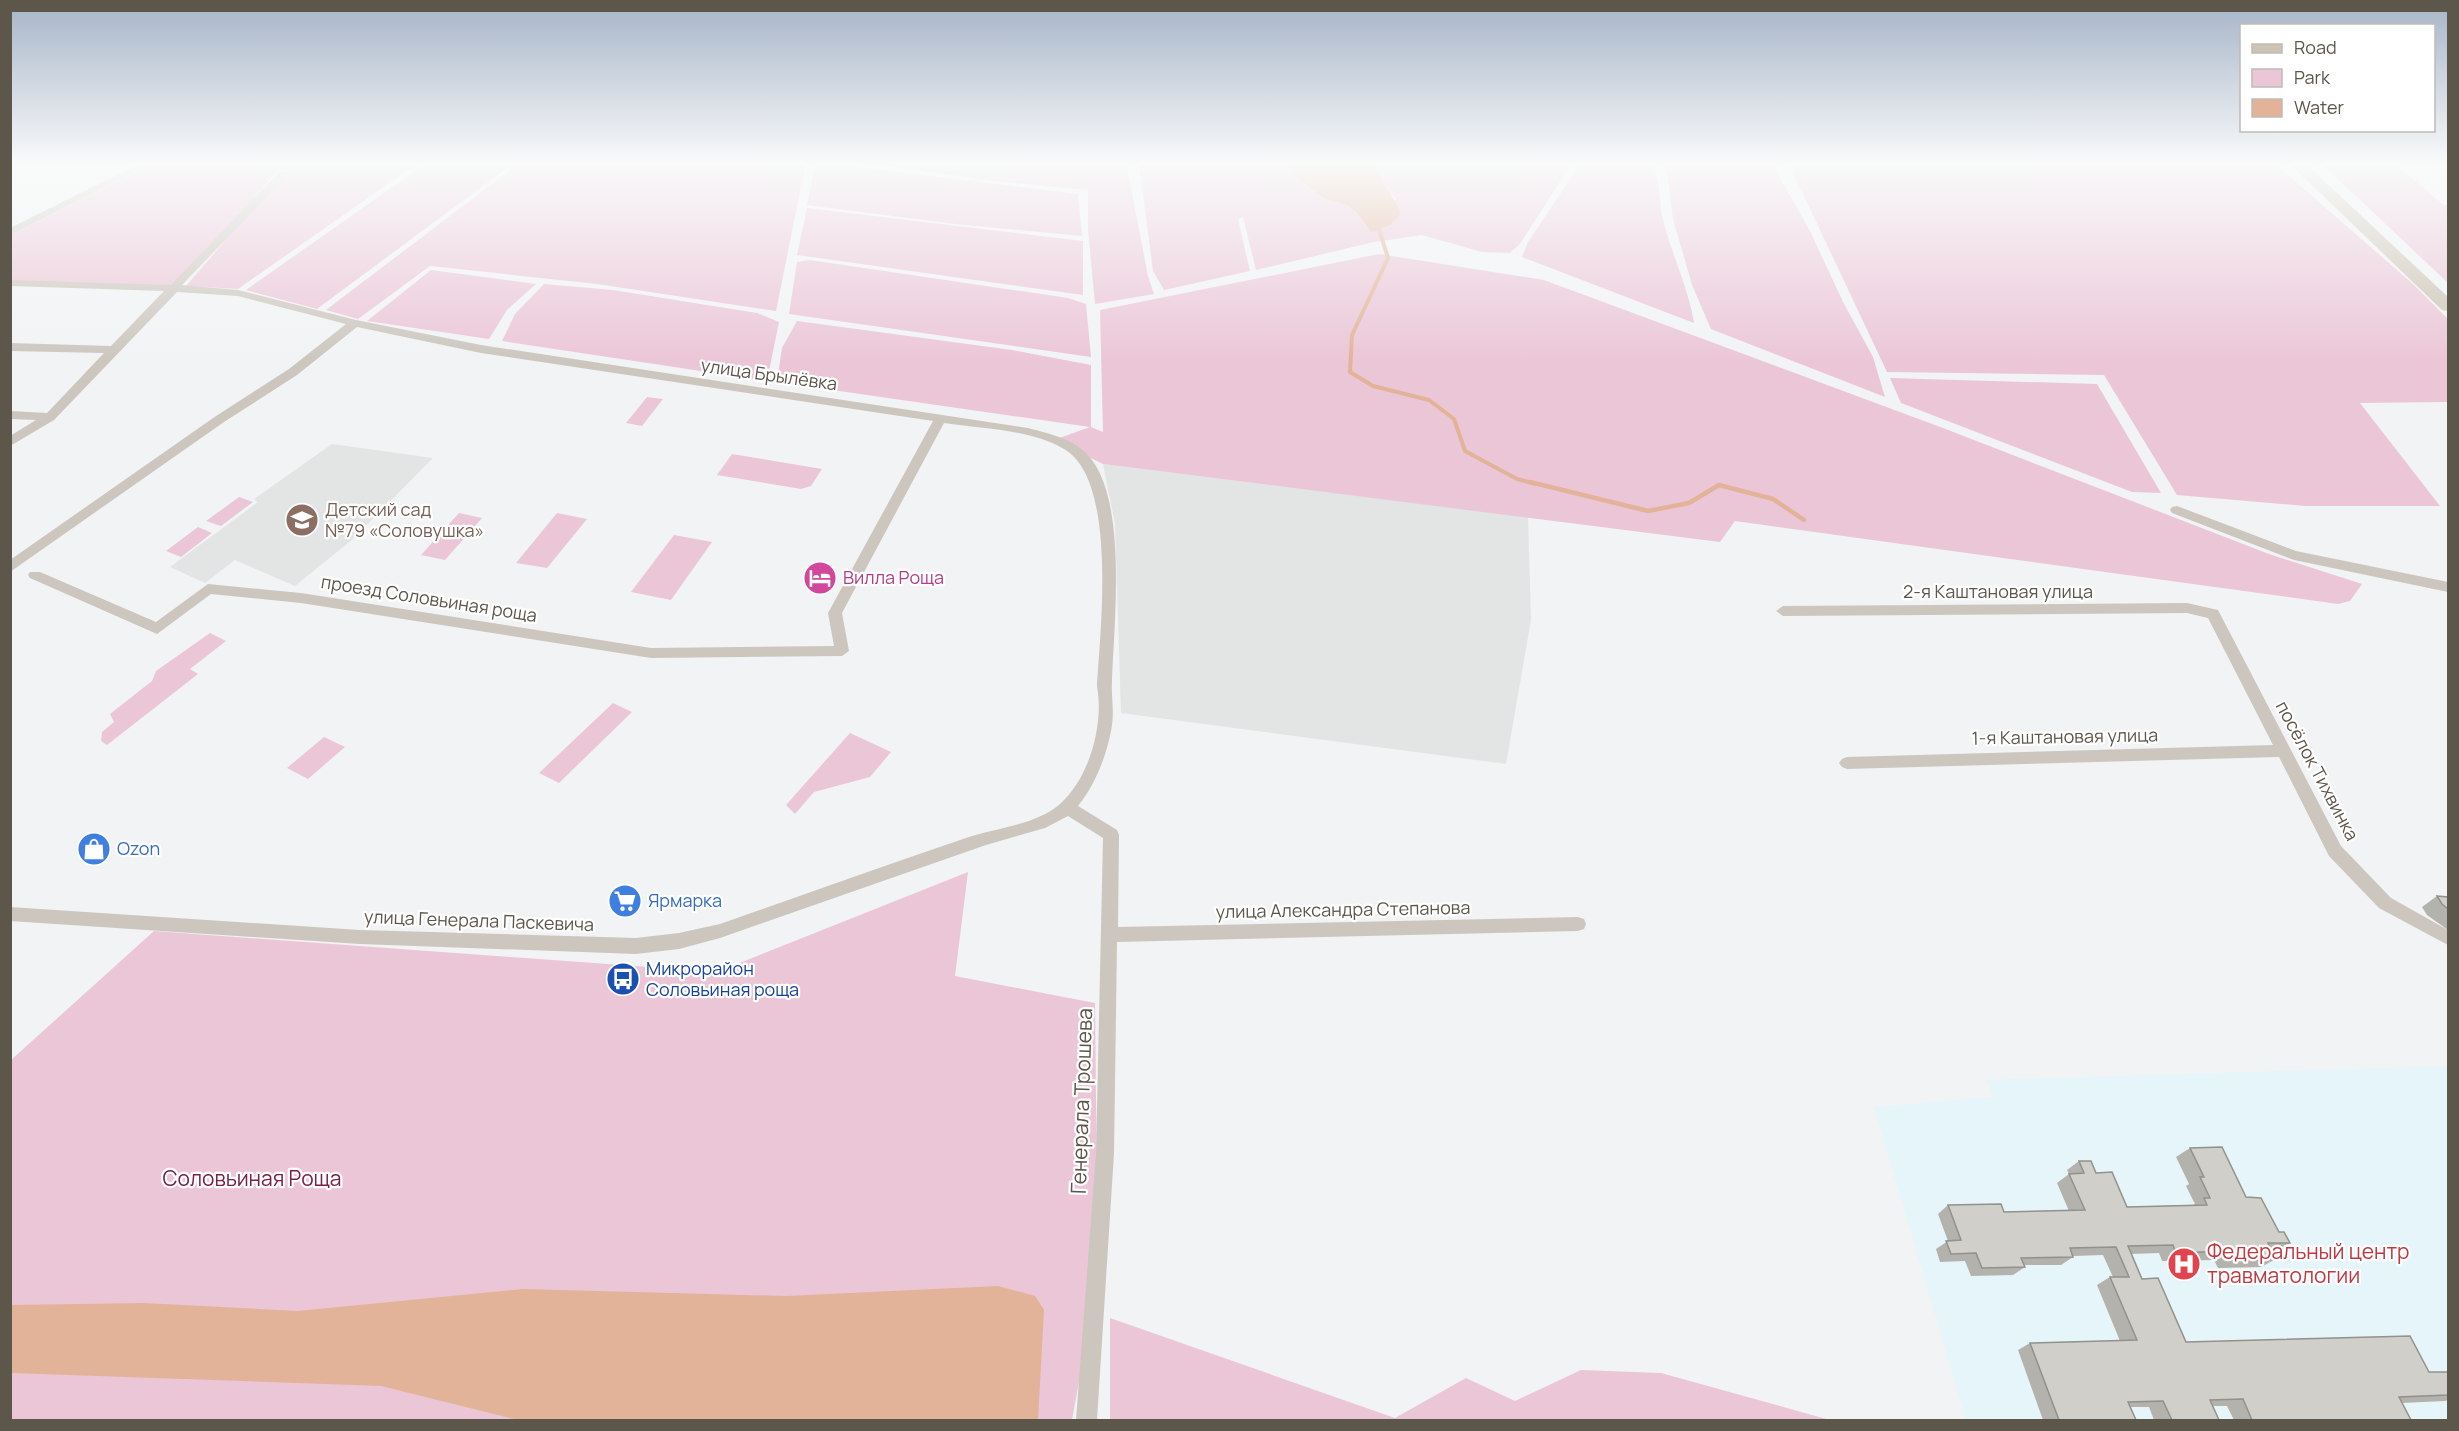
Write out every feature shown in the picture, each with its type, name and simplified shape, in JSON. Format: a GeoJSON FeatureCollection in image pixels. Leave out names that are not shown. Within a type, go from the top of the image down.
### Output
{"type":"FeatureCollection","features":[{"type":"Feature","properties":{"kind":"main road"},"geometry":{"type":"LineString","coordinates":[[2366,229],[2448,306]]}},
{"type":"Feature","properties":{"kind":"street"},"geometry":{"type":"LineString","coordinates":[[10,442],[50,417],[230,229]]}},
{"type":"Feature","properties":{"kind":"street","name":"улица Брылёвка"},"geometry":{"type":"LineString","coordinates":[[10,283],[173,288],[238,293],[354,323],[481,349],[1052,438],[1079,454],[1087,462],[1100,485],[1108,557],[1104,686],[1107,695],[1106,722],[1090,773],[1067,807]]}},
{"type":"Feature","properties":{"kind":"street"},"geometry":{"type":"LineString","coordinates":[[10,567],[220,419],[293,372],[354,323]]}},
{"type":"Feature","properties":{"kind":"street"},"geometry":{"type":"LineString","coordinates":[[10,347],[114,350]]}},
{"type":"Feature","properties":{"kind":"street"},"geometry":{"type":"LineString","coordinates":[[10,415],[50,417]]}},
{"type":"Feature","properties":{"kind":"street","name":"проезд Соловьиная роща"},"geometry":{"type":"LineString","coordinates":[[35,575],[156,628],[208,589],[301,598],[651,653],[842,651],[835,613],[940,419]]}},
{"type":"Feature","properties":{"kind":"street"},"geometry":{"type":"LineString","coordinates":[[2177,510],[2294,555],[2448,587]]}},
{"type":"Feature","properties":{"kind":"street","name":"2-я Каштановая улица"},"geometry":{"type":"LineString","coordinates":[[1783,611],[2187,608],[2213,614]]}},
{"type":"Feature","properties":{"kind":"street","name":"посёлок Тихвинка"},"geometry":{"type":"LineString","coordinates":[[2213,614],[2334,851],[2385,903],[2448,938]]}},
{"type":"Feature","properties":{"kind":"street","name":"1-я Каштановая улица"},"geometry":{"type":"LineString","coordinates":[[1847,763],[2284,751]]}},
{"type":"Feature","properties":{"kind":"street","name":"улица Генерала Паскевича"},"geometry":{"type":"LineString","coordinates":[[10,914],[360,937],[636,946],[679,941],[720,931],[989,837],[1047,820],[1067,807]]}},
{"type":"Feature","properties":{"kind":"street","name":"Генерала Трошева"},"geometry":{"type":"LineString","coordinates":[[1067,807],[1111,835],[1105,1153],[1086,1420]]}},
{"type":"Feature","properties":{"kind":"street","name":"улица Александра Степанова"},"geometry":{"type":"LineString","coordinates":[[1109,934],[1578,924]]}},
{"type":"Feature","properties":{"kind":"shaded area","name":"Детский сад №79 «Соловушка»"},"geometry":{"type":"Polygon","coordinates":[[[332,444],[433,458],[353,539],[295,586],[235,560],[205,583],[170,567],[258,502],[254,499],[332,444]]]}},
{"type":"Feature","properties":{"kind":"shaded area"},"geometry":{"type":"Polygon","coordinates":[[[1103,464],[1528,517],[1531,620],[1506,764],[1121,713],[1115,524],[1103,464]]]}},
{"type":"Feature","properties":{"kind":"shaded area","name":"Федеральный центр травматологии"},"geometry":{"type":"Polygon","coordinates":[[[2448,1066],[2448,1420],[1966,1420],[1874,1107],[1994,1097],[1986,1080],[2448,1066]]]}},
{"type":"Feature","properties":{"kind":"green space"},"geometry":{"type":"Polygon","coordinates":[[[23,229],[227,229],[177,286],[11,281],[10,235],[23,229]]]}},
{"type":"Feature","properties":{"kind":"green space"},"geometry":{"type":"Polygon","coordinates":[[[235,229],[324,229],[238,289],[186,286],[235,229]]]}},
{"type":"Feature","properties":{"kind":"green space"},"geometry":{"type":"Polygon","coordinates":[[[333,229],[425,229],[317,309],[246,290],[333,229]]]}},
{"type":"Feature","properties":{"kind":"green space"},"geometry":{"type":"Polygon","coordinates":[[[433,229],[793,229],[776,311],[597,284],[430,266],[358,319],[326,310],[433,229]]]}},
{"type":"Feature","properties":{"kind":"green space"},"geometry":{"type":"Polygon","coordinates":[[[803,229],[981,229],[1083,241],[1083,295],[797,255],[803,229]]]}},
{"type":"Feature","properties":{"kind":"green space"},"geometry":{"type":"Polygon","coordinates":[[[1006,229],[1081,229],[1082,236],[1006,229]]]}},
{"type":"Feature","properties":{"kind":"green space"},"geometry":{"type":"Polygon","coordinates":[[[1088,229],[1139,229],[1154,294],[1095,304],[1088,229]]]}},
{"type":"Feature","properties":{"kind":"green space"},"geometry":{"type":"Polygon","coordinates":[[[1148,229],[1240,229],[1250,271],[1164,290],[1153,271],[1148,229]]]}},
{"type":"Feature","properties":{"kind":"green space"},"geometry":{"type":"Polygon","coordinates":[[[1246,229],[1369,229],[1371,232],[1373,229],[1530,229],[1520,244],[1510,253],[1482,252],[1422,235],[1374,242],[1256,270],[1246,229]]]}},
{"type":"Feature","properties":{"kind":"green space"},"geometry":{"type":"Polygon","coordinates":[[[1537,229],[1666,229],[1694,323],[1522,257],[1537,229]]]}},
{"type":"Feature","properties":{"kind":"green space"},"geometry":{"type":"Polygon","coordinates":[[[1676,229],[1809,229],[1843,302],[1873,357],[1885,397],[1711,329],[1692,285],[1676,229]]]}},
{"type":"Feature","properties":{"kind":"green space"},"geometry":{"type":"Polygon","coordinates":[[[1819,229],[2350,229],[2413,284],[2448,319],[2448,402],[2360,403],[2440,506],[2305,506],[2177,495],[2104,375],[1887,372],[1819,229]]]}},
{"type":"Feature","properties":{"kind":"green space"},"geometry":{"type":"Polygon","coordinates":[[[2391,229],[2448,229],[2448,283],[2391,229]]]}},
{"type":"Feature","properties":{"kind":"green space"},"geometry":{"type":"Polygon","coordinates":[[[1379,254],[1544,280],[1943,428],[2269,554],[2362,584],[2350,601],[2338,604],[1735,521],[1720,542],[1103,464],[1054,440],[1090,427],[777,382],[782,348],[797,321],[1012,350],[1091,365],[1091,427],[1103,432],[1100,310],[1379,254]]]}},
{"type":"Feature","properties":{"kind":"green space"},"geometry":{"type":"Polygon","coordinates":[[[810,260],[1068,298],[1086,304],[1091,357],[789,314],[797,262],[810,260]]]}},
{"type":"Feature","properties":{"kind":"green space"},"geometry":{"type":"Polygon","coordinates":[[[431,270],[536,284],[507,310],[489,339],[367,321],[431,270]]]}},
{"type":"Feature","properties":{"kind":"green space"},"geometry":{"type":"Polygon","coordinates":[[[544,284],[613,290],[757,313],[779,322],[767,381],[502,341],[515,314],[544,284]]]}},
{"type":"Feature","properties":{"kind":"green space"},"geometry":{"type":"Polygon","coordinates":[[[1890,378],[2097,384],[2161,493],[2132,492],[1901,403],[1890,378]]]}},
{"type":"Feature","properties":{"kind":"green space"},"geometry":{"type":"Polygon","coordinates":[[[647,397],[663,399],[642,426],[626,423],[647,397]]]}},
{"type":"Feature","properties":{"kind":"green space"},"geometry":{"type":"Polygon","coordinates":[[[732,454],[822,469],[811,486],[801,489],[717,475],[732,454]]]}},
{"type":"Feature","properties":{"kind":"green space"},"geometry":{"type":"Polygon","coordinates":[[[239,497],[253,502],[221,526],[206,521],[239,497]]]}},
{"type":"Feature","properties":{"kind":"green space"},"geometry":{"type":"Polygon","coordinates":[[[459,513],[482,518],[445,560],[421,555],[459,513]]]}},
{"type":"Feature","properties":{"kind":"green space"},"geometry":{"type":"Polygon","coordinates":[[[557,513],[587,519],[547,568],[516,563],[557,513]]]}},
{"type":"Feature","properties":{"kind":"green space"},"geometry":{"type":"Polygon","coordinates":[[[198,527],[212,533],[181,557],[166,551],[198,527]]]}},
{"type":"Feature","properties":{"kind":"green space"},"geometry":{"type":"Polygon","coordinates":[[[674,535],[712,542],[671,600],[631,592],[674,535]]]}},
{"type":"Feature","properties":{"kind":"green space"},"geometry":{"type":"Polygon","coordinates":[[[210,633],[226,641],[190,669],[198,674],[107,745],[101,741],[102,732],[114,722],[110,714],[152,681],[156,671],[210,633]]]}},
{"type":"Feature","properties":{"kind":"green space"},"geometry":{"type":"Polygon","coordinates":[[[613,703],[632,712],[559,783],[539,773],[613,703]]]}},
{"type":"Feature","properties":{"kind":"green space"},"geometry":{"type":"Polygon","coordinates":[[[850,733],[891,752],[870,777],[814,792],[795,814],[786,805],[850,733]]]}},
{"type":"Feature","properties":{"kind":"green space"},"geometry":{"type":"Polygon","coordinates":[[[324,737],[345,747],[308,779],[287,768],[324,737]]]}},
{"type":"Feature","properties":{"kind":"green space","name":"Соловьиная Роща"},"geometry":{"type":"Polygon","coordinates":[[[968,872],[955,976],[1095,1003],[1098,1278],[1072,1420],[11,1420],[11,1060],[154,931],[717,972],[968,872]]]}},
{"type":"Feature","properties":{"kind":"green space"},"geometry":{"type":"Polygon","coordinates":[[[1110,1318],[1395,1418],[1466,1378],[1515,1401],[1581,1370],[1661,1373],[1830,1420],[1110,1420],[1110,1318]]]}},
{"type":"Feature","properties":{"kind":"water"},"geometry":{"type":"Polygon","coordinates":[[[998,1286],[1035,1296],[1044,1310],[1038,1420],[518,1420],[381,1386],[11,1373],[11,1305],[144,1303],[298,1311],[523,1289],[786,1296],[998,1286]]]}},
{"type":"Feature","properties":{"kind":"building"},"geometry":{"type":"Polygon","coordinates":[[[2437,896],[2448,897],[2448,909],[2442,904],[2437,896]]]}},
{"type":"Feature","properties":{"kind":"building"},"geometry":{"type":"Polygon","coordinates":[[[2222,1147],[2246,1197],[2261,1198],[2279,1232],[2284,1232],[2290,1243],[2268,1243],[2276,1259],[2233,1260],[2229,1251],[2176,1253],[2173,1245],[2128,1246],[2142,1279],[2158,1278],[2186,1342],[2410,1336],[2429,1372],[2448,1372],[2448,1395],[2399,1397],[2411,1420],[2252,1420],[2243,1399],[2210,1400],[2219,1420],[2172,1420],[2163,1401],[2128,1402],[2136,1420],[2059,1420],[2030,1343],[2137,1340],[2110,1277],[2129,1277],[2116,1247],[2070,1248],[2073,1257],[2021,1258],[2025,1267],[1982,1268],[1976,1253],[1951,1254],[1946,1241],[1961,1240],[1948,1205],[2001,1204],[2004,1212],[2085,1210],[2069,1174],[2084,1173],[2079,1161],[2091,1161],[2096,1173],[2112,1172],[2127,1207],[2207,1205],[2204,1198],[2210,1198],[2200,1177],[2204,1177],[2190,1148],[2222,1147]]]}},
{"type":"Feature","properties":{"kind":"waterway"},"geometry":{"type":"LineString","coordinates":[[1379,229],[1388,258],[1352,335],[1350,372],[1373,386],[1429,400],[1454,419],[1465,451],[1517,479],[1536,484]]}},
{"type":"Feature","properties":{"kind":"waterway"},"geometry":{"type":"LineString","coordinates":[[1530,482],[1648,511],[1689,503],[1719,485],[1773,499],[1804,520]]}},
{"type":"Feature","properties":{"kind":"place","name":"Детский сад №79 «Соловушка»"},"geometry":{"type":"Point","coordinates":[302,520]}},
{"type":"Feature","properties":{"kind":"place","name":"Вилла Роща"},"geometry":{"type":"Point","coordinates":[820,578]}},
{"type":"Feature","properties":{"kind":"place","name":"Ozon"},"geometry":{"type":"Point","coordinates":[94,849]}},
{"type":"Feature","properties":{"kind":"place","name":"Ярмарка"},"geometry":{"type":"Point","coordinates":[625,901]}},
{"type":"Feature","properties":{"kind":"place","name":"Микрорайон Соловьиная роща"},"geometry":{"type":"Point","coordinates":[623,979]}},
{"type":"Feature","properties":{"kind":"place","name":"Федеральный центр травматологии"},"geometry":{"type":"Point","coordinates":[2184,1264]}}]}
